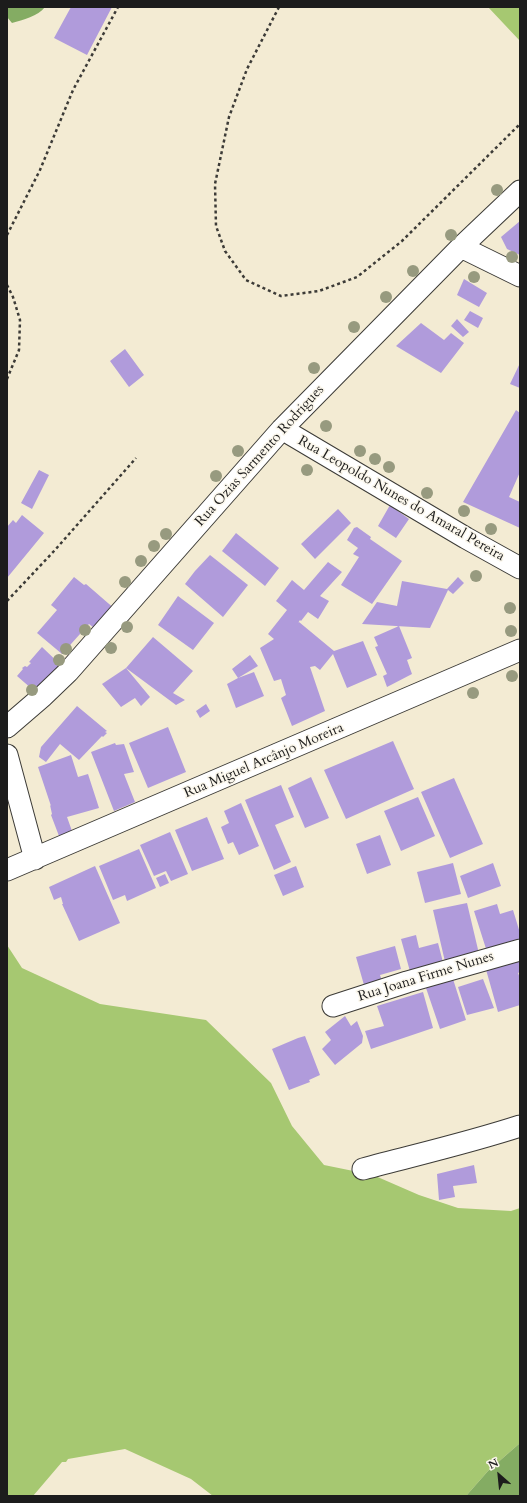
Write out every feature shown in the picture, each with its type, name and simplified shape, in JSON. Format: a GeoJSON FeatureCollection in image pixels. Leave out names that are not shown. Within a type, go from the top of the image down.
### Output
{"type":"FeatureCollection","features":[{"type":"Feature","properties":{"kind":"street","name":"Rua Ozias Sarmento Rodrigues"},"geometry":{"type":"LineString","coordinates":[[7,727],[68,672],[282,428],[461,247],[520,191]]}},
{"type":"Feature","properties":{"kind":"street"},"geometry":{"type":"LineString","coordinates":[[461,247],[520,276]]}},
{"type":"Feature","properties":{"kind":"street","name":"Rua Leopoldo Nunes do Amaral Pereira"},"geometry":{"type":"LineString","coordinates":[[282,428],[466,538],[520,568]]}},
{"type":"Feature","properties":{"kind":"street","name":"Rua Miguel Arcânjo Moreira"},"geometry":{"type":"LineString","coordinates":[[7,870],[520,650]]}},
{"type":"Feature","properties":{"kind":"street"},"geometry":{"type":"LineString","coordinates":[[7,754],[35,859]]}},
{"type":"Feature","properties":{"kind":"street","name":"Rua Joana Firme Nunes"},"geometry":{"type":"LineString","coordinates":[[333,1006],[407,982],[520,950]]}},
{"type":"Feature","properties":{"kind":"street"},"geometry":{"type":"LineString","coordinates":[[363,1169],[520,1126]]}},
{"type":"Feature","properties":{"kind":"path"},"geometry":{"type":"LineString","coordinates":[[7,235],[40,170],[73,90],[118,7]]}},
{"type":"Feature","properties":{"kind":"path"},"geometry":{"type":"LineString","coordinates":[[278,7],[247,69],[229,117],[215,184],[216,226],[225,251],[246,280],[281,296],[319,291],[357,277],[402,241],[520,124]]}},
{"type":"Feature","properties":{"kind":"path"},"geometry":{"type":"LineString","coordinates":[[7,285],[13,297],[20,320],[20,350],[7,379]]}},
{"type":"Feature","properties":{"kind":"path"},"geometry":{"type":"LineString","coordinates":[[7,600],[55,550],[136,458]]}},
{"type":"Feature","properties":{"kind":"green space"},"geometry":{"type":"Polygon","coordinates":[[[7,7],[45,7],[34,15],[12,23],[7,17],[7,7]]]}},
{"type":"Feature","properties":{"kind":"green space"},"geometry":{"type":"Polygon","coordinates":[[[488,7],[520,7],[520,41],[488,7]]]}},
{"type":"Feature","properties":{"kind":"green space"},"geometry":{"type":"Polygon","coordinates":[[[7,945],[22,968],[100,1004],[206,1020],[271,1083],[292,1126],[324,1165],[373,1175],[419,1195],[458,1208],[511,1211],[520,1208],[520,1443],[488,1471],[466,1496],[213,1496],[191,1479],[125,1449],[68,1459],[66,1462],[62,1462],[33,1496],[7,1496],[7,945]]]}},
{"type":"Feature","properties":{"kind":"green space"},"geometry":{"type":"Polygon","coordinates":[[[520,1443],[520,1496],[466,1496],[488,1471],[520,1443]]]}},
{"type":"Feature","properties":{"kind":"building"},"geometry":{"type":"Polygon","coordinates":[[[71,7],[112,7],[87,55],[54,38],[71,7]]]}},
{"type":"Feature","properties":{"kind":"building"},"geometry":{"type":"Polygon","coordinates":[[[520,221],[520,255],[507,249],[501,237],[520,221]]]}},
{"type":"Feature","properties":{"kind":"building"},"geometry":{"type":"Polygon","coordinates":[[[464,279],[487,293],[479,307],[457,295],[464,279]]]}},
{"type":"Feature","properties":{"kind":"building"},"geometry":{"type":"Polygon","coordinates":[[[470,311],[483,318],[478,328],[464,320],[470,311]]]}},
{"type":"Feature","properties":{"kind":"building"},"geometry":{"type":"Polygon","coordinates":[[[457,319],[469,332],[463,337],[451,326],[457,319]]]}},
{"type":"Feature","properties":{"kind":"building"},"geometry":{"type":"Polygon","coordinates":[[[421,323],[444,340],[451,333],[464,343],[441,373],[396,346],[421,323]]]}},
{"type":"Feature","properties":{"kind":"building"},"geometry":{"type":"Polygon","coordinates":[[[125,349],[144,375],[129,387],[110,361],[125,349]]]}},
{"type":"Feature","properties":{"kind":"building"},"geometry":{"type":"Polygon","coordinates":[[[520,363],[520,388],[510,384],[520,363]]]}},
{"type":"Feature","properties":{"kind":"building"},"geometry":{"type":"Polygon","coordinates":[[[516,410],[520,413],[520,472],[509,497],[520,502],[520,528],[463,502],[516,410]]]}},
{"type":"Feature","properties":{"kind":"building"},"geometry":{"type":"Polygon","coordinates":[[[39,470],[49,475],[32,509],[21,503],[39,470]]]}},
{"type":"Feature","properties":{"kind":"building"},"geometry":{"type":"Polygon","coordinates":[[[390,505],[409,519],[396,538],[378,526],[390,505]]]}},
{"type":"Feature","properties":{"kind":"building"},"geometry":{"type":"Polygon","coordinates":[[[338,509],[351,523],[315,559],[301,544],[338,509]]]}},
{"type":"Feature","properties":{"kind":"building"},"geometry":{"type":"Polygon","coordinates":[[[22,515],[44,533],[7,578],[7,527],[13,520],[16,523],[22,515]]]}},
{"type":"Feature","properties":{"kind":"building"},"geometry":{"type":"Polygon","coordinates":[[[357,527],[371,537],[370,539],[402,561],[372,604],[341,585],[359,557],[353,554],[358,548],[347,540],[354,528],[357,527]]]}},
{"type":"Feature","properties":{"kind":"building"},"geometry":{"type":"Polygon","coordinates":[[[236,533],[279,568],[265,586],[222,551],[236,533]]]}},
{"type":"Feature","properties":{"kind":"building"},"geometry":{"type":"Polygon","coordinates":[[[210,555],[248,585],[223,617],[185,584],[210,555]]]}},
{"type":"Feature","properties":{"kind":"building"},"geometry":{"type":"Polygon","coordinates":[[[328,562],[342,572],[320,596],[329,601],[318,619],[308,612],[298,623],[299,622],[334,651],[363,641],[377,675],[347,688],[333,654],[320,670],[315,666],[310,667],[325,711],[292,726],[281,698],[286,695],[281,679],[274,681],[260,648],[274,639],[268,634],[287,610],[276,601],[292,580],[304,590],[328,562]]]}},
{"type":"Feature","properties":{"kind":"building"},"geometry":{"type":"Polygon","coordinates":[[[74,577],[84,585],[86,584],[116,610],[98,631],[89,624],[62,654],[37,633],[57,610],[51,605],[74,577]]]}},
{"type":"Feature","properties":{"kind":"building"},"geometry":{"type":"Polygon","coordinates":[[[458,577],[464,583],[453,594],[448,590],[430,628],[362,624],[377,602],[397,606],[402,581],[447,589],[458,577]]]}},
{"type":"Feature","properties":{"kind":"building"},"geometry":{"type":"Polygon","coordinates":[[[178,596],[214,623],[193,650],[158,625],[178,596]]]}},
{"type":"Feature","properties":{"kind":"building"},"geometry":{"type":"Polygon","coordinates":[[[399,626],[412,658],[407,660],[412,674],[387,687],[383,676],[387,674],[375,647],[378,646],[374,637],[399,626]]]}},
{"type":"Feature","properties":{"kind":"building"},"geometry":{"type":"Polygon","coordinates":[[[153,637],[193,671],[173,693],[185,700],[176,705],[126,668],[153,637]]]}},
{"type":"Feature","properties":{"kind":"building"},"geometry":{"type":"Polygon","coordinates":[[[42,647],[65,669],[40,696],[17,676],[23,669],[22,668],[25,666],[27,667],[31,663],[29,662],[42,647]]]}},
{"type":"Feature","properties":{"kind":"building"},"geometry":{"type":"Polygon","coordinates":[[[250,655],[258,666],[238,678],[232,669],[250,655]]]}},
{"type":"Feature","properties":{"kind":"building"},"geometry":{"type":"Polygon","coordinates":[[[126,668],[150,697],[141,706],[135,698],[121,707],[102,684],[126,668]]]}},
{"type":"Feature","properties":{"kind":"building"},"geometry":{"type":"Polygon","coordinates":[[[254,672],[264,696],[236,708],[227,684],[254,672]]]}},
{"type":"Feature","properties":{"kind":"building"},"geometry":{"type":"Polygon","coordinates":[[[206,704],[210,711],[200,718],[196,711],[206,704]]]}},
{"type":"Feature","properties":{"kind":"building"},"geometry":{"type":"Polygon","coordinates":[[[77,706],[107,731],[105,732],[107,733],[103,737],[102,736],[79,760],[60,744],[46,762],[39,757],[41,747],[77,706]]]}},
{"type":"Feature","properties":{"kind":"building"},"geometry":{"type":"Polygon","coordinates":[[[168,727],[186,772],[148,788],[129,743],[168,727]]]}},
{"type":"Feature","properties":{"kind":"building"},"geometry":{"type":"Polygon","coordinates":[[[393,741],[414,789],[346,819],[324,770],[393,741]]]}},
{"type":"Feature","properties":{"kind":"building"},"geometry":{"type":"Polygon","coordinates":[[[115,743],[116,745],[124,744],[134,772],[124,774],[135,802],[114,811],[91,752],[115,743]]]}},
{"type":"Feature","properties":{"kind":"building"},"geometry":{"type":"Polygon","coordinates":[[[71,755],[78,777],[88,774],[99,808],[67,817],[72,831],[59,836],[51,815],[50,805],[51,806],[38,767],[71,755]]]}},
{"type":"Feature","properties":{"kind":"building"},"geometry":{"type":"Polygon","coordinates":[[[311,777],[329,818],[305,828],[288,788],[311,777]]]}},
{"type":"Feature","properties":{"kind":"building"},"geometry":{"type":"Polygon","coordinates":[[[454,778],[483,844],[450,858],[421,792],[454,778]]]}},
{"type":"Feature","properties":{"kind":"building"},"geometry":{"type":"Polygon","coordinates":[[[281,785],[294,817],[275,825],[291,862],[274,870],[245,800],[281,785]]]}},
{"type":"Feature","properties":{"kind":"building"},"geometry":{"type":"Polygon","coordinates":[[[418,797],[435,836],[401,851],[384,811],[418,797]]]}},
{"type":"Feature","properties":{"kind":"building"},"geometry":{"type":"Polygon","coordinates":[[[241,803],[259,846],[239,855],[233,842],[228,844],[221,827],[229,823],[224,811],[241,803]]]}},
{"type":"Feature","properties":{"kind":"building"},"geometry":{"type":"Polygon","coordinates":[[[207,817],[224,859],[192,871],[175,830],[207,817]]]}},
{"type":"Feature","properties":{"kind":"building"},"geometry":{"type":"Polygon","coordinates":[[[170,832],[188,874],[171,881],[166,871],[154,876],[140,845],[170,832]]]}},
{"type":"Feature","properties":{"kind":"building"},"geometry":{"type":"Polygon","coordinates":[[[380,835],[391,865],[367,874],[356,844],[380,835]]]}},
{"type":"Feature","properties":{"kind":"building"},"geometry":{"type":"Polygon","coordinates":[[[139,849],[156,888],[127,901],[125,895],[113,900],[99,866],[139,849]]]}},
{"type":"Feature","properties":{"kind":"building"},"geometry":{"type":"Polygon","coordinates":[[[453,863],[461,894],[425,903],[417,872],[453,863]]]}},
{"type":"Feature","properties":{"kind":"building"},"geometry":{"type":"Polygon","coordinates":[[[493,863],[501,886],[468,898],[460,876],[493,863]]]}},
{"type":"Feature","properties":{"kind":"building"},"geometry":{"type":"Polygon","coordinates":[[[95,866],[120,923],[79,941],[62,904],[61,897],[54,900],[49,887],[95,866]]]}},
{"type":"Feature","properties":{"kind":"building"},"geometry":{"type":"Polygon","coordinates":[[[296,866],[304,887],[283,896],[274,875],[296,866]]]}},
{"type":"Feature","properties":{"kind":"building"},"geometry":{"type":"Polygon","coordinates":[[[165,874],[169,883],[160,887],[156,878],[165,874]]]}},
{"type":"Feature","properties":{"kind":"building"},"geometry":{"type":"Polygon","coordinates":[[[467,903],[480,958],[446,966],[433,910],[467,903]]]}},
{"type":"Feature","properties":{"kind":"building"},"geometry":{"type":"Polygon","coordinates":[[[497,904],[500,914],[513,910],[520,933],[520,946],[488,955],[474,911],[497,904]]]}},
{"type":"Feature","properties":{"kind":"building"},"geometry":{"type":"Polygon","coordinates":[[[416,935],[419,948],[438,943],[444,966],[411,975],[401,939],[416,935]]]}},
{"type":"Feature","properties":{"kind":"building"},"geometry":{"type":"Polygon","coordinates":[[[395,946],[401,969],[380,975],[384,987],[366,992],[356,957],[395,946]]]}},
{"type":"Feature","properties":{"kind":"building"},"geometry":{"type":"Polygon","coordinates":[[[520,957],[520,972],[518,973],[520,978],[520,1005],[498,1012],[485,966],[520,957]]]}},
{"type":"Feature","properties":{"kind":"building"},"geometry":{"type":"Polygon","coordinates":[[[453,979],[466,1020],[440,1029],[426,988],[453,979]]]}},
{"type":"Feature","properties":{"kind":"building"},"geometry":{"type":"Polygon","coordinates":[[[483,979],[494,1008],[467,1015],[458,987],[483,979]]]}},
{"type":"Feature","properties":{"kind":"building"},"geometry":{"type":"Polygon","coordinates":[[[423,992],[433,1028],[371,1049],[365,1031],[384,1026],[377,1006],[423,992]]]}},
{"type":"Feature","properties":{"kind":"building"},"geometry":{"type":"Polygon","coordinates":[[[345,1016],[351,1026],[357,1021],[363,1036],[362,1043],[335,1065],[322,1049],[331,1040],[325,1032],[345,1016]]]}},
{"type":"Feature","properties":{"kind":"building"},"geometry":{"type":"Polygon","coordinates":[[[305,1036],[320,1075],[309,1080],[310,1082],[289,1090],[272,1049],[305,1036]]]}},
{"type":"Feature","properties":{"kind":"building"},"geometry":{"type":"Polygon","coordinates":[[[474,1165],[477,1183],[453,1186],[455,1197],[439,1200],[437,1174],[474,1165]]]}}]}
